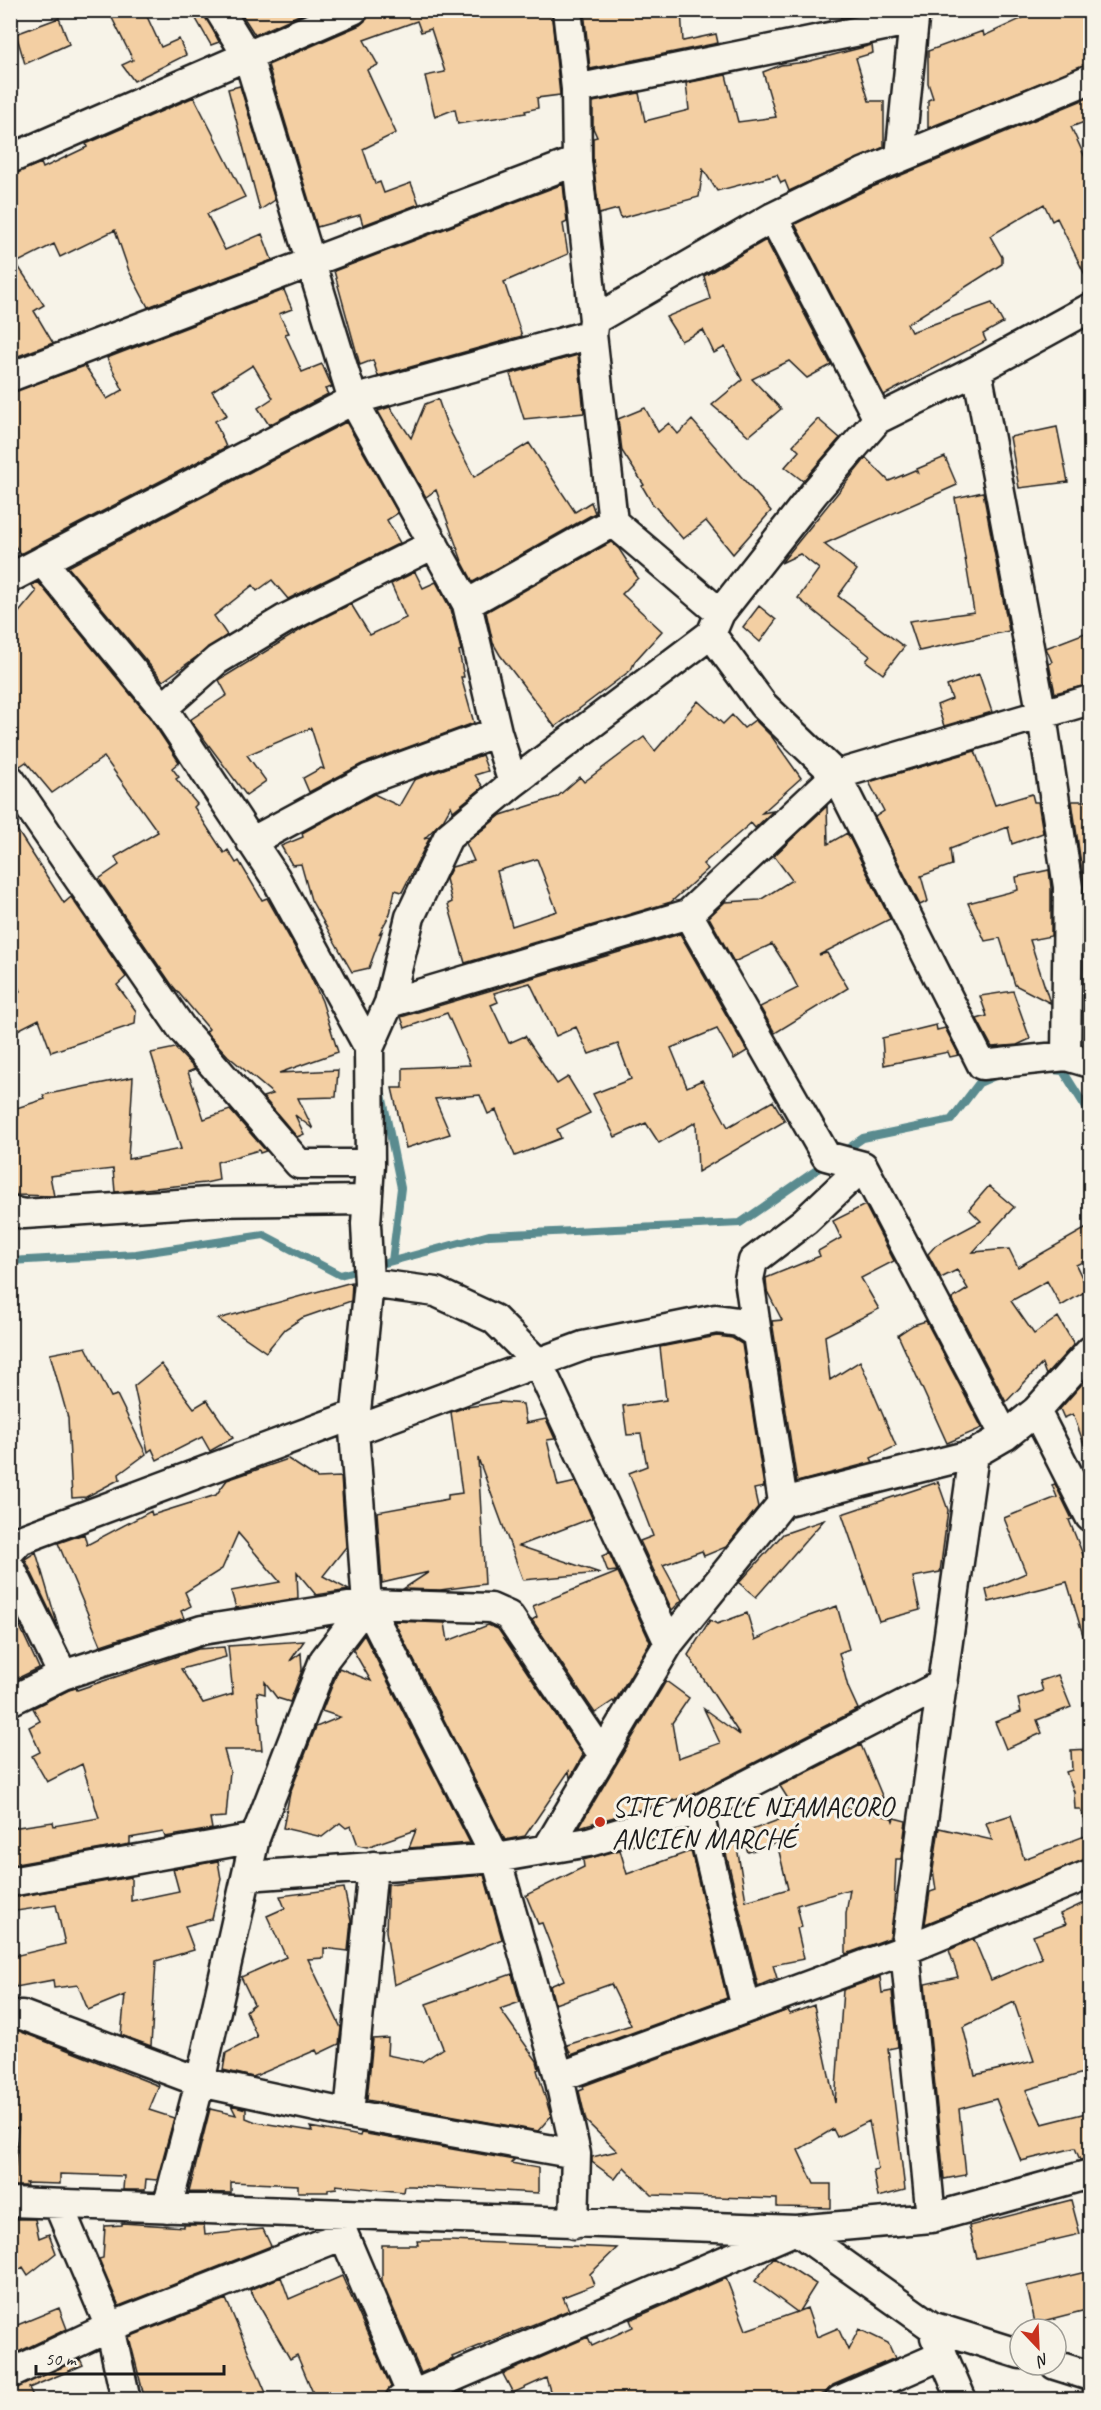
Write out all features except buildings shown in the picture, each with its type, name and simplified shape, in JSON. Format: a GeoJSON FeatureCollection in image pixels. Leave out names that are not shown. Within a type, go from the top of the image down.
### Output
{"type":"FeatureCollection","features":[{"type":"Feature","properties":{"kind":"street"},"geometry":{"type":"LineString","coordinates":[[219,10],[248,57],[353,400],[467,604],[497,732],[513,783]]}},
{"type":"Feature","properties":{"kind":"street"},"geometry":{"type":"LineString","coordinates":[[12,154],[248,57],[353,10]]}},
{"type":"Feature","properties":{"kind":"street"},"geometry":{"type":"LineString","coordinates":[[567,10],[576,89],[577,161],[613,522],[716,624],[764,705],[836,775],[982,1065],[1078,1060],[1079,883],[1042,716],[976,370]]}},
{"type":"Feature","properties":{"kind":"street"},"geometry":{"type":"LineString","coordinates":[[576,89],[914,15],[900,157]]}},
{"type":"Feature","properties":{"kind":"street"},"geometry":{"type":"LineString","coordinates":[[10,578],[353,400],[593,327],[773,217],[900,157],[1090,79]]}},
{"type":"Feature","properties":{"kind":"street"},"geometry":{"type":"LineString","coordinates":[[10,377],[577,161]]}},
{"type":"Feature","properties":{"kind":"street"},"geometry":{"type":"LineString","coordinates":[[773,217],[878,419]]}},
{"type":"Feature","properties":{"kind":"street"},"geometry":{"type":"LineString","coordinates":[[574,2224],[576,2154],[559,2077],[496,1858],[367,1604],[354,1423],[369,1283],[367,1212],[370,1164],[369,1048],[388,1003],[410,917],[448,837],[513,783],[716,624],[814,493],[878,419],[976,370],[1090,308]]}},
{"type":"Feature","properties":{"kind":"street"},"geometry":{"type":"LineString","coordinates":[[467,604],[613,522]]}},
{"type":"Feature","properties":{"kind":"street"},"geometry":{"type":"LineString","coordinates":[[163,708],[217,660],[285,619],[434,544]]}},
{"type":"Feature","properties":{"kind":"street"},"geometry":{"type":"LineString","coordinates":[[42,561],[163,708],[275,877],[369,1048]]}},
{"type":"Feature","properties":{"kind":"street"},"geometry":{"type":"LineString","coordinates":[[388,1003],[688,914],[836,775],[1090,700]]}},
{"type":"Feature","properties":{"kind":"street"},"geometry":{"type":"LineString","coordinates":[[251,842],[368,778],[497,732]]}},
{"type":"Feature","properties":{"kind":"street"},"geometry":{"type":"LineString","coordinates":[[10,779],[182,1029],[299,1164],[370,1164]]}},
{"type":"Feature","properties":{"kind":"street"},"geometry":{"type":"LineString","coordinates":[[688,914],[826,1156],[863,1166],[1005,1436]]}},
{"type":"Feature","properties":{"kind":"street"},"geometry":{"type":"LineString","coordinates":[[783,1502],[749,1279],[753,1262],[805,1221],[863,1166]]}},
{"type":"Feature","properties":{"kind":"street"},"geometry":{"type":"LineString","coordinates":[[10,1211],[24,1214],[209,1202],[367,1212]]}},
{"type":"Feature","properties":{"kind":"street"},"geometry":{"type":"LineString","coordinates":[[369,1283],[436,1292],[494,1319],[538,1363],[669,1643]]}},
{"type":"Feature","properties":{"kind":"street"},"geometry":{"type":"LineString","coordinates":[[10,1551],[20,1540],[582,1346],[716,1319],[738,1322],[757,1334]]}},
{"type":"Feature","properties":{"kind":"street"},"geometry":{"type":"LineString","coordinates":[[547,1849],[669,1643],[783,1502],[974,1454],[1005,1436],[1036,1411],[1090,1351]]}},
{"type":"Feature","properties":{"kind":"street"},"geometry":{"type":"LineString","coordinates":[[1036,1411],[1090,1517]]}},
{"type":"Feature","properties":{"kind":"street"},"geometry":{"type":"LineString","coordinates":[[931,2218],[905,1950],[974,1454]]}},
{"type":"Feature","properties":{"kind":"street"},"geometry":{"type":"LineString","coordinates":[[10,1567],[63,1675]]}},
{"type":"Feature","properties":{"kind":"street"},"geometry":{"type":"LineString","coordinates":[[168,2208],[200,2082],[255,1838],[324,1660],[367,1604]]}},
{"type":"Feature","properties":{"kind":"street"},"geometry":{"type":"LineString","coordinates":[[10,1701],[63,1675],[202,1630],[367,1604],[491,1608],[509,1616],[603,1755]]}},
{"type":"Feature","properties":{"kind":"street"},"geometry":{"type":"LineString","coordinates":[[248,1876],[496,1858],[589,1842],[698,1810],[943,1684]]}},
{"type":"Feature","properties":{"kind":"street"},"geometry":{"type":"LineString","coordinates":[[698,1810],[746,2008]]}},
{"type":"Feature","properties":{"kind":"street"},"geometry":{"type":"LineString","coordinates":[[10,1882],[255,1838]]}},
{"type":"Feature","properties":{"kind":"street"},"geometry":{"type":"LineString","coordinates":[[349,2114],[373,1866]]}},
{"type":"Feature","properties":{"kind":"street"},"geometry":{"type":"LineString","coordinates":[[559,2077],[905,1950],[1090,1874]]}},
{"type":"Feature","properties":{"kind":"street"},"geometry":{"type":"LineString","coordinates":[[14,2009],[200,2082],[349,2114],[576,2154]]}},
{"type":"Feature","properties":{"kind":"street"},"geometry":{"type":"LineString","coordinates":[[10,2202],[168,2208],[340,2225],[574,2224],[796,2230],[931,2218],[1090,2174]]}},
{"type":"Feature","properties":{"kind":"street"},"geometry":{"type":"LineString","coordinates":[[58,2204],[110,2327],[126,2400]]}},
{"type":"Feature","properties":{"kind":"street"},"geometry":{"type":"LineString","coordinates":[[340,2225],[408,2398],[796,2230]]}},
{"type":"Feature","properties":{"kind":"street"},"geometry":{"type":"LineString","coordinates":[[10,2374],[340,2225]]}},
{"type":"Feature","properties":{"kind":"street"},"geometry":{"type":"LineString","coordinates":[[796,2230],[931,2326],[1008,2350]]}},
{"type":"Feature","properties":{"kind":"street"},"geometry":{"type":"LineString","coordinates":[[931,2326],[962,2400]]}},
{"type":"Feature","properties":{"kind":"street"},"geometry":{"type":"LineString","coordinates":[[840,2400],[943,2355]]}},
{"type":"Feature","properties":{"kind":"street"},"geometry":{"type":"LineString","coordinates":[[1068,2369],[1090,2376]]}},
{"type":"Feature","properties":{"kind":"waterway"},"geometry":{"type":"LineString","coordinates":[[1052,1070],[1063,1071],[1090,1114]]}},
{"type":"Feature","properties":{"kind":"waterway"},"geometry":{"type":"LineString","coordinates":[[843,1152],[863,1138],[951,1120],[979,1083],[997,1075]]}},
{"type":"Feature","properties":{"kind":"waterway"},"geometry":{"type":"LineString","coordinates":[[382,1094],[401,1188],[392,1261]]}},
{"type":"Feature","properties":{"kind":"waterway"},"geometry":{"type":"LineString","coordinates":[[374,1266],[489,1235],[740,1223],[828,1162]]}},
{"type":"Feature","properties":{"kind":"waterway"},"geometry":{"type":"LineString","coordinates":[[10,1261],[136,1254],[264,1235],[340,1275],[363,1269]]}},
{"type":"Feature","properties":{"kind":"place","name":"SITE MOBILE NIAMACORO ANCIEN MARCHÉ"},"geometry":{"type":"Point","coordinates":[600,1822]}}]}
